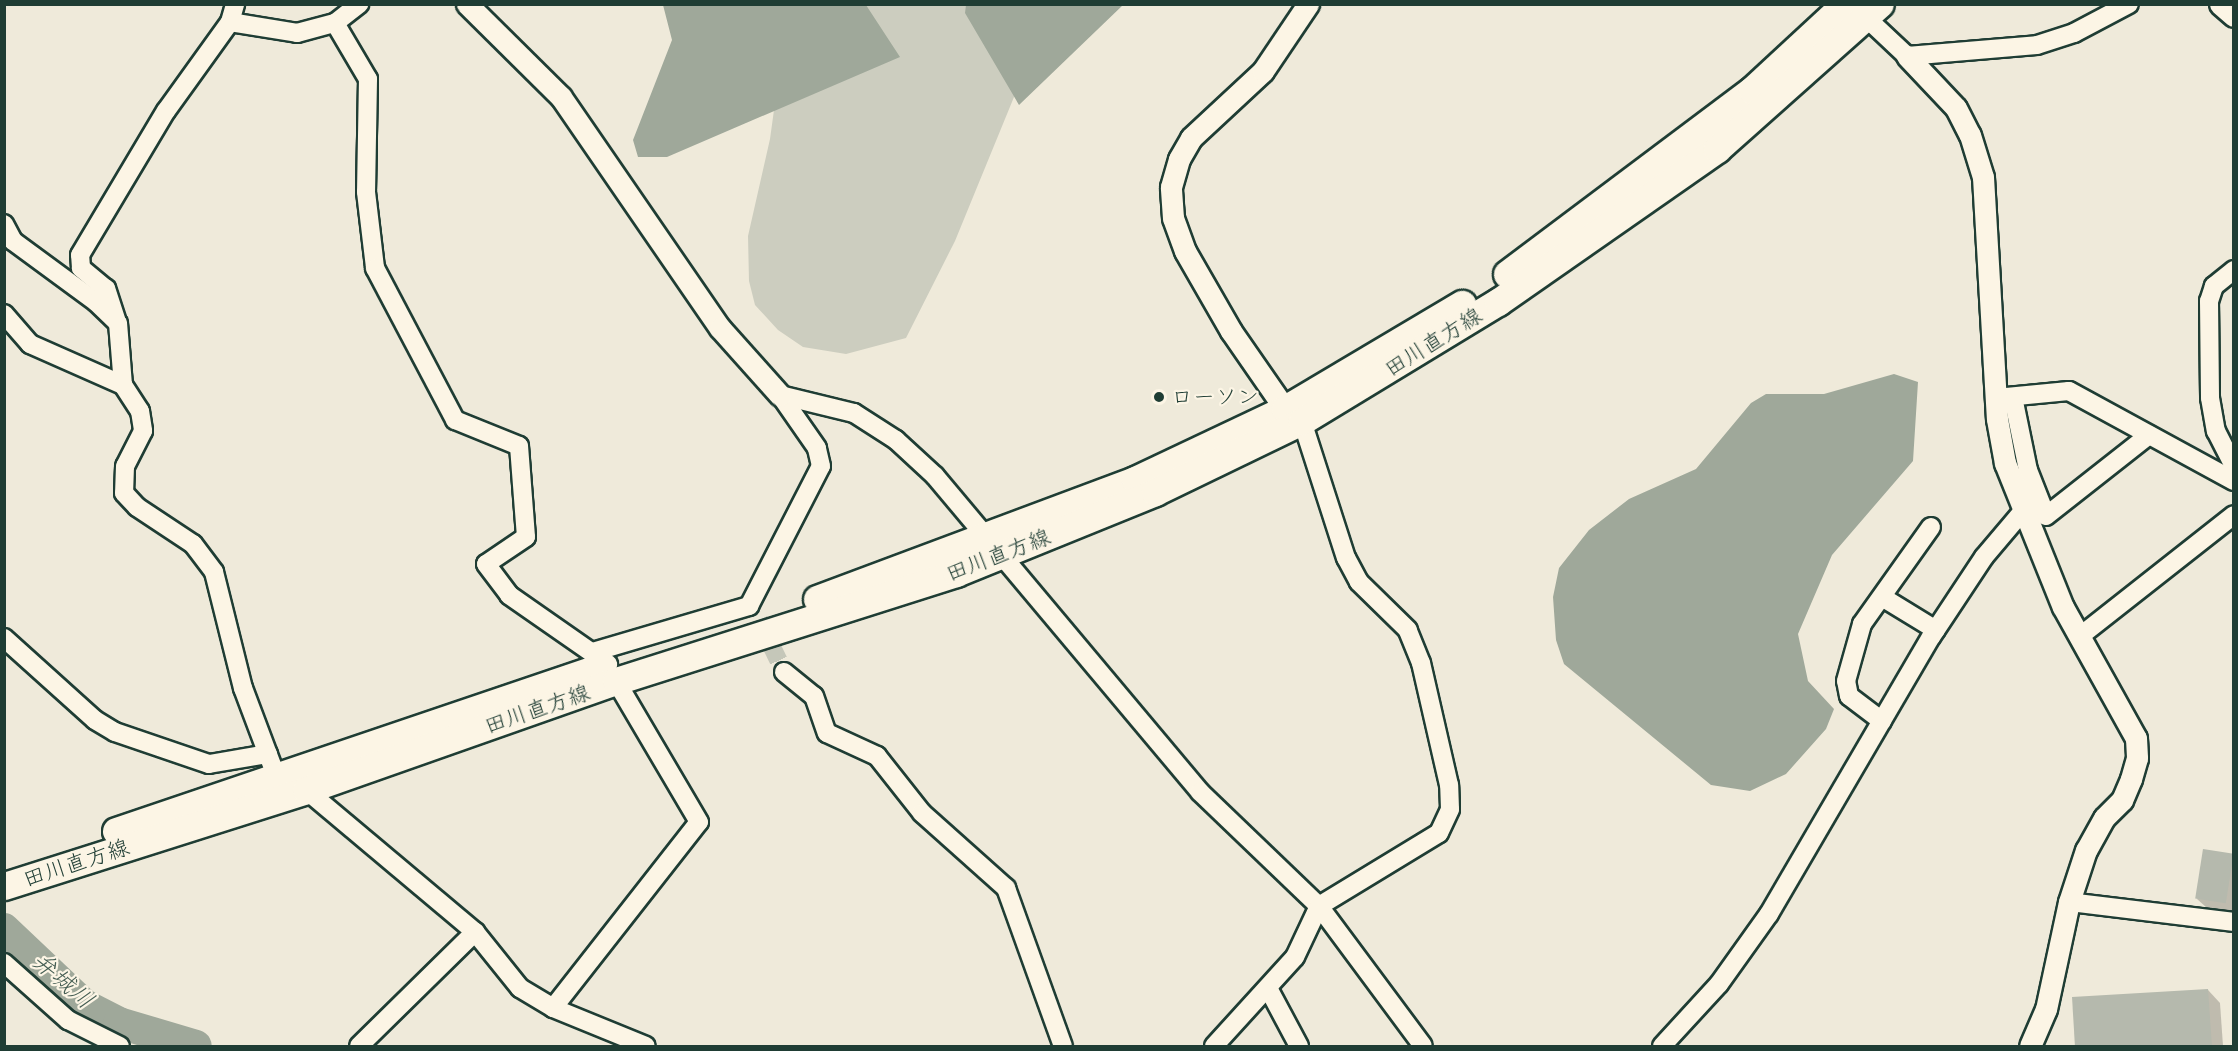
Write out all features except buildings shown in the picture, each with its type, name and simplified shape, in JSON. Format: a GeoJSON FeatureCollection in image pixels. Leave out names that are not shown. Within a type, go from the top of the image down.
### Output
{"type":"FeatureCollection","features":[{"type":"Feature","properties":{"kind":"main road","name":"田川直方線"},"geometry":{"type":"LineString","coordinates":[[17,874],[272,765],[606,666],[995,546],[1135,480],[1294,415],[1487,288],[1861,8]]}},
{"type":"Feature","properties":{"kind":"main road","name":"田川直方線"},"geometry":{"type":"LineString","coordinates":[[17,874],[306,790],[606,666],[754,613],[995,546]]}},
{"type":"Feature","properties":{"kind":"street"},"geometry":{"type":"LineString","coordinates":[[359,4],[335,23],[297,33],[232,13],[166,111],[80,255],[81,268],[106,289],[118,323],[123,385],[140,411],[143,431],[125,466],[124,493],[137,507],[193,544],[214,573],[243,688],[272,765],[306,790],[475,932],[520,988],[553,1008],[646,1047]]}},
{"type":"Feature","properties":{"kind":"street"},"geometry":{"type":"LineString","coordinates":[[466,4],[561,97],[720,328],[780,395],[817,448],[821,466],[754,613]]}},
{"type":"Feature","properties":{"kind":"street"},"geometry":{"type":"LineString","coordinates":[[1214,1047],[1294,957],[1319,906],[1439,833],[1450,809],[1449,785],[1421,663],[1408,630],[1359,582],[1346,558],[1294,415],[1231,331],[1185,251],[1173,218],[1171,187],[1179,159],[1191,138],[1263,71],[1308,4]]}},
{"type":"Feature","properties":{"kind":"street"},"geometry":{"type":"LineString","coordinates":[[1907,56],[2037,45],[2074,33],[2129,4]]}},
{"type":"Feature","properties":{"kind":"street"},"geometry":{"type":"LineString","coordinates":[[2220,4],[2234,16]]}},
{"type":"Feature","properties":{"kind":"street"},"geometry":{"type":"LineString","coordinates":[[1861,8],[1956,108],[1970,135],[1983,177],[2005,398],[2005,463],[2022,512],[2079,637],[2128,719],[2136,738],[2137,758],[2122,800],[2104,818],[2086,850],[2069,902],[2046,1009],[2030,1047]]}},
{"type":"Feature","properties":{"kind":"street"},"geometry":{"type":"LineString","coordinates":[[335,23],[368,79],[366,192],[375,268],[455,420],[519,446],[526,537],[486,564],[509,595],[606,666],[699,822],[553,1008]]}},
{"type":"Feature","properties":{"kind":"street"},"geometry":{"type":"LineString","coordinates":[[4,224],[13,241],[96,302],[118,323]]}},
{"type":"Feature","properties":{"kind":"street"},"geometry":{"type":"LineString","coordinates":[[2234,270],[2214,286],[2209,301],[2210,398],[2216,431],[2234,466]]}},
{"type":"Feature","properties":{"kind":"street"},"geometry":{"type":"LineString","coordinates":[[4,314],[30,344],[123,385]]}},
{"type":"Feature","properties":{"kind":"street"},"geometry":{"type":"LineString","coordinates":[[2005,398],[2069,391],[2234,481]]}},
{"type":"Feature","properties":{"kind":"street"},"geometry":{"type":"LineString","coordinates":[[780,395],[854,413],[896,440],[935,476],[1200,792],[1319,906],[1423,1047]]}},
{"type":"Feature","properties":{"kind":"street"},"geometry":{"type":"LineString","coordinates":[[2005,398],[2028,470],[2046,516],[2149,435]]}},
{"type":"Feature","properties":{"kind":"street"},"geometry":{"type":"LineString","coordinates":[[1662,1047],[1719,984],[1769,914],[1936,630],[1984,557],[2022,512]]}},
{"type":"Feature","properties":{"kind":"street"},"geometry":{"type":"LineString","coordinates":[[2079,637],[2234,515]]}},
{"type":"Feature","properties":{"kind":"street"},"geometry":{"type":"LineString","coordinates":[[1882,721],[1849,696],[1846,681],[1863,624],[1931,527]]}},
{"type":"Feature","properties":{"kind":"street"},"geometry":{"type":"LineString","coordinates":[[1882,597],[1936,630]]}},
{"type":"Feature","properties":{"kind":"street"},"geometry":{"type":"LineString","coordinates":[[4,638],[95,720],[115,732],[209,765],[272,765]]}},
{"type":"Feature","properties":{"kind":"street"},"geometry":{"type":"LineString","coordinates":[[784,672],[814,696],[827,733],[877,756],[922,813],[1006,888],[1063,1047]]}},
{"type":"Feature","properties":{"kind":"street"},"geometry":{"type":"LineString","coordinates":[[2069,902],[2234,922]]}},
{"type":"Feature","properties":{"kind":"street"},"geometry":{"type":"LineString","coordinates":[[359,1047],[475,932]]}},
{"type":"Feature","properties":{"kind":"street"},"geometry":{"type":"LineString","coordinates":[[4,963],[68,1020],[120,1047]]}},
{"type":"Feature","properties":{"kind":"street"},"geometry":{"type":"LineString","coordinates":[[1268,988],[1299,1047]]}},
{"type":"Feature","properties":{"kind":"shaded area"},"geometry":{"type":"Polygon","coordinates":[[[966,4],[1123,5],[1019,105],[965,13],[966,4]]]}},
{"type":"Feature","properties":{"kind":"shaded area"},"geometry":{"type":"Polygon","coordinates":[[[663,5],[866,5],[900,57],[667,157],[638,157],[633,140],[672,40],[663,5]]]}},
{"type":"Feature","properties":{"kind":"shaded area"},"geometry":{"type":"Polygon","coordinates":[[[812,5],[1064,5],[1014,97],[955,241],[906,338],[846,354],[803,347],[778,330],[755,305],[749,281],[748,236],[770,139],[778,81],[812,5]]]}},
{"type":"Feature","properties":{"kind":"shaded area"},"geometry":{"type":"Polygon","coordinates":[[[1894,374],[1918,382],[1913,461],[1832,555],[1798,634],[1808,681],[1834,709],[1826,729],[1786,774],[1750,791],[1711,785],[1564,664],[1556,640],[1553,597],[1559,568],[1589,530],[1629,499],[1696,469],[1751,403],[1766,394],[1824,394],[1894,374]]]}},
{"type":"Feature","properties":{"kind":"waterway","name":"弁城川"},"geometry":{"type":"LineString","coordinates":[[4,929],[84,1005],[119,1023],[196,1046]]}},
{"type":"Feature","properties":{"kind":"tunnel"},"geometry":{"type":"LineString","coordinates":[[759,620],[784,672]]}},
{"type":"Feature","properties":{"kind":"place","name":"ローソン"},"geometry":{"type":"Point","coordinates":[1159,397]}}]}
